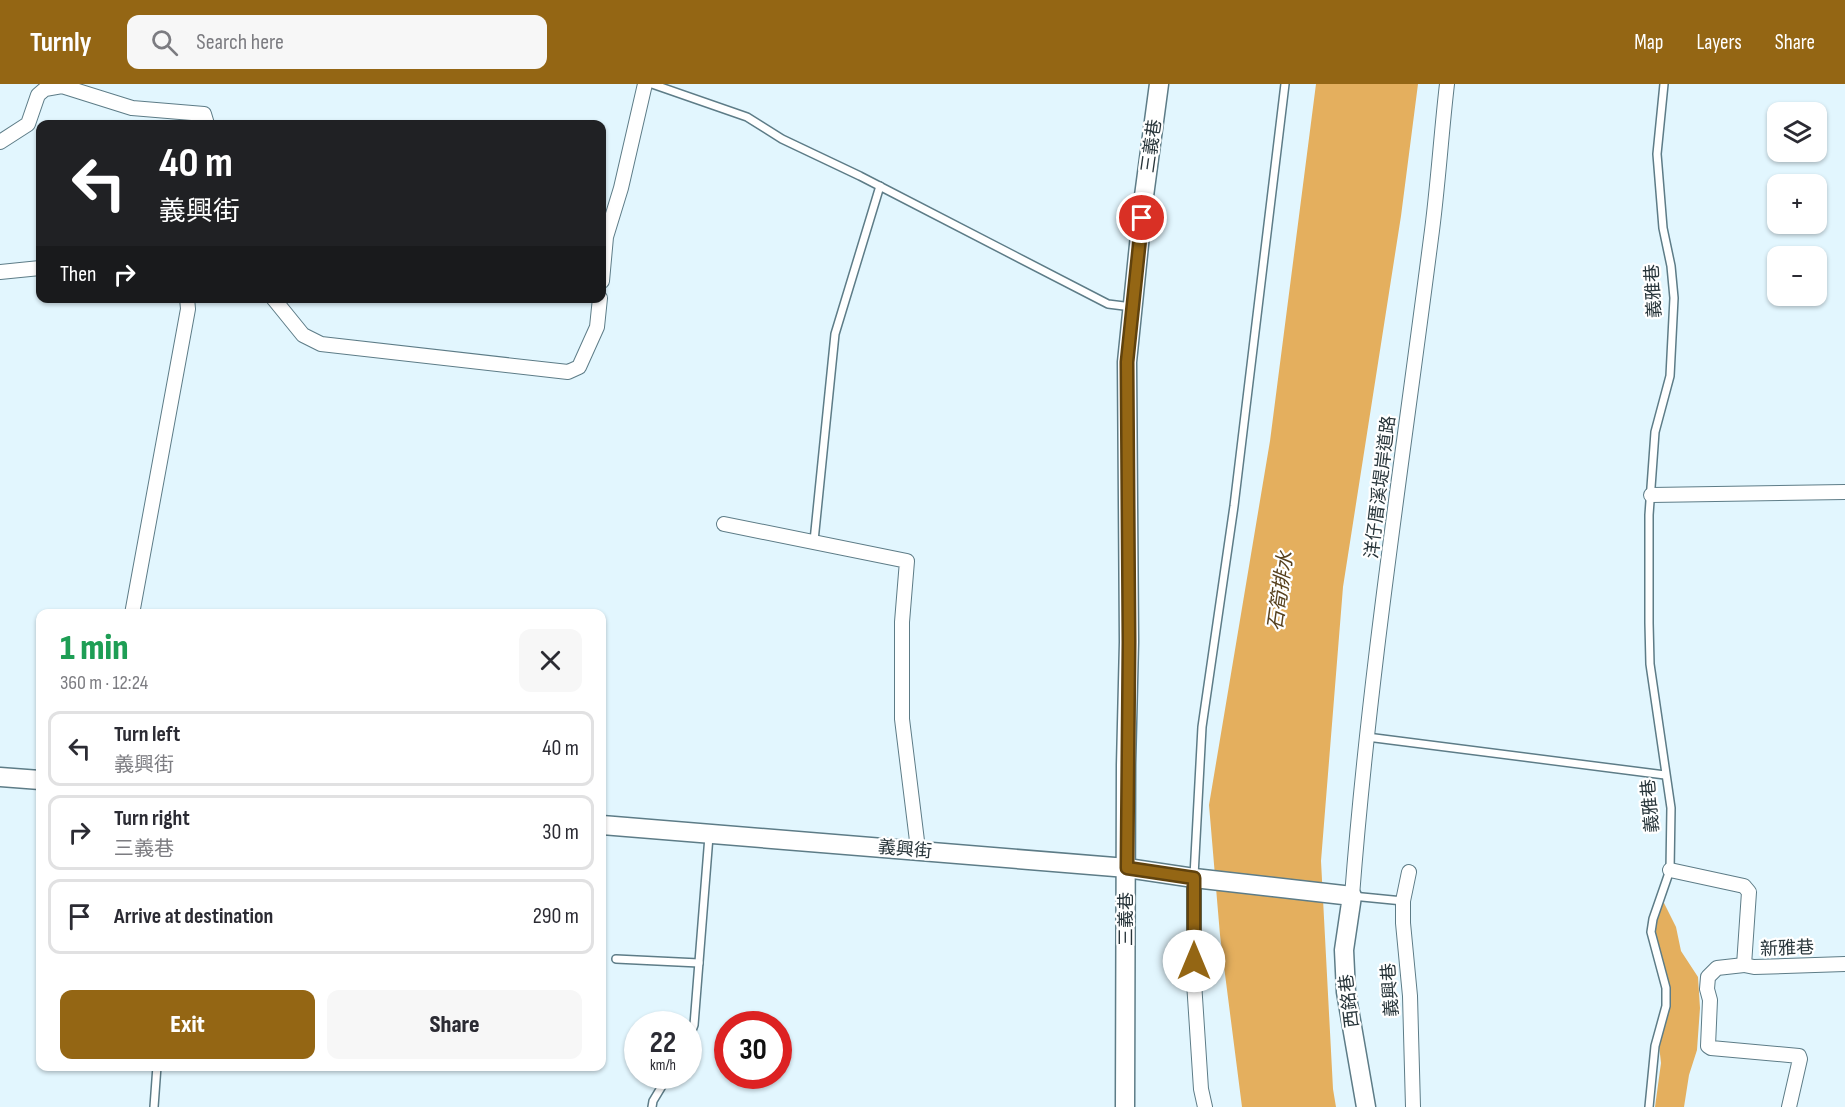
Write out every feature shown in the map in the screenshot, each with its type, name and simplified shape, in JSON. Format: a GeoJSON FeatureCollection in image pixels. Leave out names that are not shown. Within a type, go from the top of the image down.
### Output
{"type":"FeatureCollection","features":[{"type":"Feature","properties":{"kind":"street"},"geometry":{"type":"LineString","coordinates":[[606,237],[621,188],[645,84]]}},
{"type":"Feature","properties":{"kind":"street","name":"三義巷"},"geometry":{"type":"LineString","coordinates":[[1125,1107],[1129,642],[1127,362],[1159,84]]}},
{"type":"Feature","properties":{"kind":"street","name":"洋仔厝溪堤岸道路"},"geometry":{"type":"LineString","coordinates":[[1352,896],[1358,813],[1378,635],[1431,235],[1447,84]]}},
{"type":"Feature","properties":{"kind":"street"},"geometry":{"type":"LineString","coordinates":[[0,142],[28,124],[38,95],[45,89],[62,86],[132,108],[204,114],[206,120]]}},
{"type":"Feature","properties":{"kind":"street"},"geometry":{"type":"LineString","coordinates":[[0,272],[36,268]]}},
{"type":"Feature","properties":{"kind":"street"},"geometry":{"type":"LineString","coordinates":[[133,609],[188,303]]}},
{"type":"Feature","properties":{"kind":"street"},"geometry":{"type":"LineString","coordinates":[[277,303],[303,335],[321,344],[568,372],[579,367],[587,351],[597,327],[599,303]]}},
{"type":"Feature","properties":{"kind":"street"},"geometry":{"type":"LineString","coordinates":[[1651,495],[1845,492]]}},
{"type":"Feature","properties":{"kind":"street"},"geometry":{"type":"LineString","coordinates":[[724,524],[907,561],[902,622],[902,719],[918,849]]}},
{"type":"Feature","properties":{"kind":"street"},"geometry":{"type":"LineString","coordinates":[[0,777],[36,780]]}},
{"type":"Feature","properties":{"kind":"street","name":"義興街"},"geometry":{"type":"LineString","coordinates":[[606,825],[918,849],[1127,868],[1352,896]]}},
{"type":"Feature","properties":{"kind":"street","name":"新雅巷"},"geometry":{"type":"LineString","coordinates":[[1670,870],[1744,886],[1747,889],[1749,892],[1744,965],[1754,967],[1845,964]]}},
{"type":"Feature","properties":{"kind":"street","name":"義興巷"},"geometry":{"type":"LineString","coordinates":[[1409,872],[1403,901],[1403,923],[1410,996],[1413,1107]]}},
{"type":"Feature","properties":{"kind":"street"},"geometry":{"type":"LineString","coordinates":[[1201,879],[1194,982],[1201,1089],[1205,1107]]}},
{"type":"Feature","properties":{"kind":"street","name":"西銘巷"},"geometry":{"type":"LineString","coordinates":[[1352,896],[1344,950],[1346,992],[1366,1107]]}},
{"type":"Feature","properties":{"kind":"street"},"geometry":{"type":"LineString","coordinates":[[1744,965],[1718,968],[1708,976],[1707,989],[1710,1000],[1708,1046],[1799,1056],[1789,1107]]}},
{"type":"Feature","properties":{"kind":"lane"},"geometry":{"type":"LineString","coordinates":[[652,84],[747,117],[782,139],[880,186],[1108,304],[1132,307]]}},
{"type":"Feature","properties":{"kind":"lane"},"geometry":{"type":"LineString","coordinates":[[1201,879],[1203,727],[1234,506],[1285,84]]}},
{"type":"Feature","properties":{"kind":"lane","name":"義雅巷"},"geometry":{"type":"LineString","coordinates":[[1649,1107],[1655,1046],[1666,1006],[1665,988],[1650,932],[1670,870],[1671,808],[1650,664],[1648,560],[1655,432],[1670,376],[1674,298],[1671,266],[1663,228],[1657,154],[1664,84]]}},
{"type":"Feature","properties":{"kind":"lane"},"geometry":{"type":"LineString","coordinates":[[814,541],[835,334],[880,186]]}},
{"type":"Feature","properties":{"kind":"lane"},"geometry":{"type":"LineString","coordinates":[[1367,737],[1665,775]]}},
{"type":"Feature","properties":{"kind":"lane"},"geometry":{"type":"LineString","coordinates":[[695,1011],[710,834]]}},
{"type":"Feature","properties":{"kind":"lane"},"geometry":{"type":"LineString","coordinates":[[1352,896],[1403,901]]}},
{"type":"Feature","properties":{"kind":"lane"},"geometry":{"type":"LineString","coordinates":[[616,959],[699,963]]}},
{"type":"Feature","properties":{"kind":"lane"},"geometry":{"type":"LineString","coordinates":[[154,1107],[157,1071]]}},
{"type":"Feature","properties":{"kind":"lane"},"geometry":{"type":"LineString","coordinates":[[652,1107],[660,1089]]}},
{"type":"Feature","properties":{"kind":"water","name":"石筍排水"},"geometry":{"type":"Polygon","coordinates":[[[1316,84],[1418,84],[1401,216],[1343,587],[1321,861],[1333,1089],[1336,1107],[1242,1107],[1220,935],[1209,805],[1270,441],[1316,84]]]}},
{"type":"Feature","properties":{"kind":"water"},"geometry":{"type":"Polygon","coordinates":[[[1663,901],[1676,927],[1681,951],[1698,977],[1700,1008],[1697,1050],[1689,1075],[1684,1107],[1655,1107],[1661,1063],[1659,1045],[1668,1006],[1655,944],[1656,920],[1663,901]]]}},
{"type":"Feature","properties":{"kind":"route"},"geometry":{"type":"LineString","coordinates":[[1142,218],[1127,362],[1129,642],[1126,765],[1127,868],[1194,878],[1194,961]]}}]}
